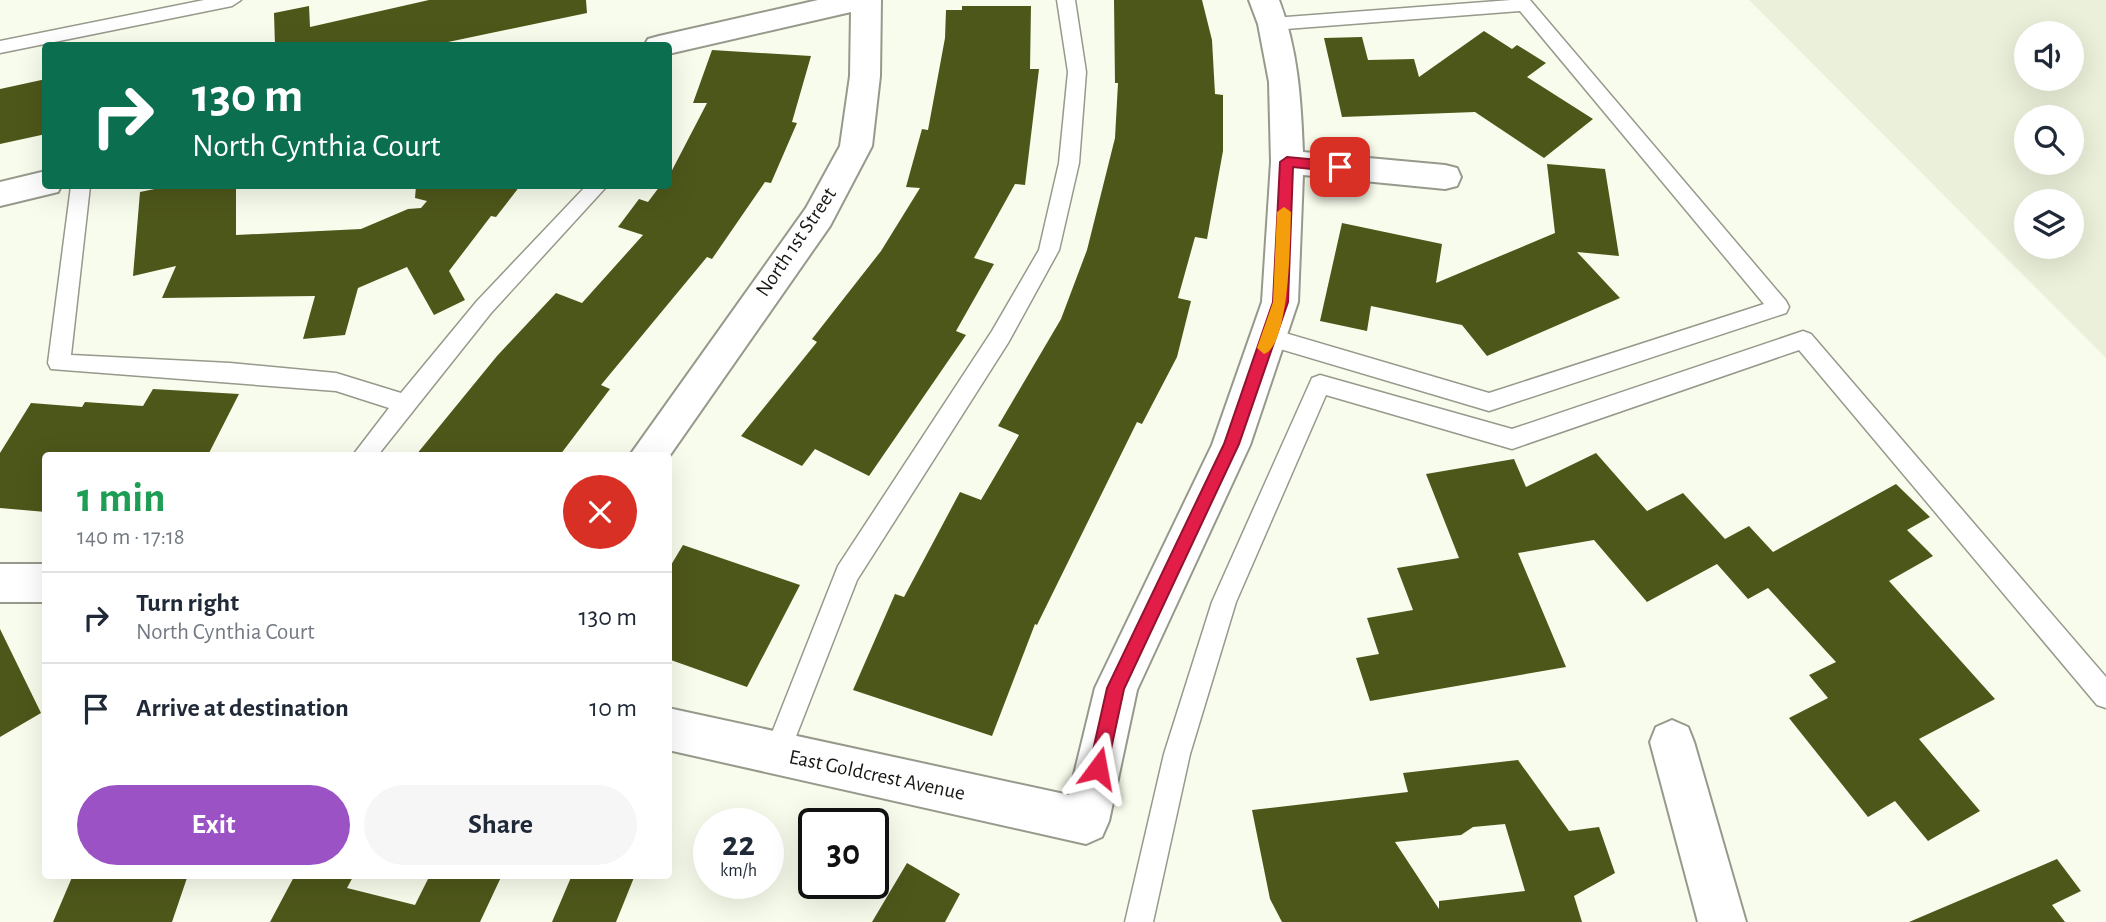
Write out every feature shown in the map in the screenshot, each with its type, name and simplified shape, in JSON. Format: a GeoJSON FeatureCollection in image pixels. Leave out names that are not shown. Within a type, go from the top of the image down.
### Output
{"type":"FeatureCollection","features":[{"type":"Feature","properties":{"kind":"street"},"geometry":{"type":"LineString","coordinates":[[672,43],[863,0]]}},
{"type":"Feature","properties":{"kind":"street","name":"North 1st Street"},"geometry":{"type":"LineString","coordinates":[[651,452],[818,217],[856,146],[866,76],[863,0]]}},
{"type":"Feature","properties":{"kind":"street"},"geometry":{"type":"LineString","coordinates":[[1268,337],[1280,302],[1287,162],[1284,82],[1269,12]]}},
{"type":"Feature","properties":{"kind":"street"},"geometry":{"type":"LineString","coordinates":[[1287,162],[1446,177]]}},
{"type":"Feature","properties":{"kind":"street"},"geometry":{"type":"LineString","coordinates":[[0,194],[42,184]]}},
{"type":"Feature","properties":{"kind":"street","name":"East Goldcrest Avenue"},"geometry":{"type":"LineString","coordinates":[[672,730],[1086,821],[1116,688],[1231,444],[1268,337]]}},
{"type":"Feature","properties":{"kind":"street"},"geometry":{"type":"LineString","coordinates":[[0,583],[42,583]]}},
{"type":"Feature","properties":{"kind":"street"},"geometry":{"type":"LineString","coordinates":[[1672,742],[1722,922]]}},
{"type":"Feature","properties":{"kind":"lane"},"geometry":{"type":"LineString","coordinates":[[0,47],[232,0]]}},
{"type":"Feature","properties":{"kind":"lane"},"geometry":{"type":"LineString","coordinates":[[777,753],[847,574],[1000,337],[1049,250],[1069,163],[1077,72],[1066,0]]}},
{"type":"Feature","properties":{"kind":"lane"},"geometry":{"type":"LineString","coordinates":[[1268,337],[1489,402],[1779,307],[1522,2],[1269,12]]}},
{"type":"Feature","properties":{"kind":"lane"},"geometry":{"type":"LineString","coordinates":[[80,189],[59,363],[230,372],[335,382],[403,403]]}},
{"type":"Feature","properties":{"kind":"lane"},"geometry":{"type":"LineString","coordinates":[[366,452],[403,403],[484,307],[594,189]]}},
{"type":"Feature","properties":{"kind":"lane"},"geometry":{"type":"LineString","coordinates":[[1139,922],[1177,754],[1224,602],[1320,384],[1511,439],[1803,341],[2106,696]]}},
{"type":"Feature","properties":{"kind":"shaded area"},"geometry":{"type":"Polygon","coordinates":[[[1749,0],[2106,0],[2106,358],[1749,0]]]}},
{"type":"Feature","properties":{"kind":"building"},"geometry":{"type":"Polygon","coordinates":[[[429,0],[586,0],[587,13],[448,42],[275,42],[274,13],[309,6],[310,27],[429,0]]]}},
{"type":"Feature","properties":{"kind":"building"},"geometry":{"type":"Polygon","coordinates":[[[1114,0],[1202,0],[1212,40],[1215,94],[1223,95],[1223,151],[1207,239],[1195,237],[1178,298],[1191,301],[1177,357],[1142,424],[1137,422],[1037,625],[1035,624],[992,736],[853,690],[895,594],[904,597],[960,492],[981,500],[1019,435],[998,426],[1061,319],[1087,250],[1115,138],[1118,83],[1115,83],[1114,0]]]}},
{"type":"Feature","properties":{"kind":"building"},"geometry":{"type":"Polygon","coordinates":[[[962,6],[1031,6],[1030,69],[1039,69],[1025,185],[1015,184],[974,258],[994,264],[956,331],[966,335],[869,476],[815,449],[802,466],[741,436],[817,342],[812,339],[881,251],[920,188],[906,187],[922,129],[928,130],[945,38],[946,10],[962,10],[962,6]]]}},
{"type":"Feature","properties":{"kind":"building"},"geometry":{"type":"Polygon","coordinates":[[[1484,31],[1512,49],[1517,45],[1546,63],[1527,77],[1593,119],[1544,158],[1475,112],[1342,117],[1324,38],[1362,37],[1368,60],[1414,59],[1419,77],[1484,31]]]}},
{"type":"Feature","properties":{"kind":"building"},"geometry":{"type":"Polygon","coordinates":[[[712,50],[811,56],[792,122],[797,123],[771,183],[765,182],[712,259],[707,257],[601,385],[610,389],[562,452],[418,452],[497,356],[556,293],[582,303],[643,235],[618,227],[639,199],[648,202],[658,189],[672,189],[672,170],[707,103],[693,103],[712,50]]]}},
{"type":"Feature","properties":{"kind":"building"},"geometry":{"type":"Polygon","coordinates":[[[42,80],[42,135],[0,144],[0,89],[42,80]]]}},
{"type":"Feature","properties":{"kind":"building"},"geometry":{"type":"Polygon","coordinates":[[[1547,164],[1605,169],[1619,256],[1577,252],[1620,298],[1487,356],[1462,325],[1371,306],[1367,331],[1320,321],[1342,223],[1442,244],[1436,283],[1555,233],[1547,164]]]}},
{"type":"Feature","properties":{"kind":"building"},"geometry":{"type":"Polygon","coordinates":[[[154,189],[236,189],[236,235],[361,229],[408,209],[421,208],[427,201],[415,198],[416,189],[518,189],[496,217],[491,216],[449,271],[465,300],[434,315],[407,267],[358,288],[345,335],[303,339],[315,296],[162,298],[176,266],[133,276],[140,192],[154,189]]]}},
{"type":"Feature","properties":{"kind":"building"},"geometry":{"type":"Polygon","coordinates":[[[153,389],[239,394],[210,452],[42,452],[42,512],[0,508],[0,453],[31,403],[82,407],[85,402],[143,406],[153,389]]]}},
{"type":"Feature","properties":{"kind":"building"},"geometry":{"type":"Polygon","coordinates":[[[1596,453],[1647,511],[1683,493],[1725,539],[1749,526],[1773,552],[1896,484],[1930,517],[1907,530],[1933,556],[1889,581],[1995,699],[1919,739],[1980,811],[1928,841],[1895,801],[1868,817],[1789,718],[1828,698],[1809,675],[1836,662],[1768,588],[1748,599],[1717,564],[1647,602],[1594,540],[1518,553],[1566,667],[1370,701],[1356,658],[1379,654],[1367,618],[1413,610],[1397,568],[1459,558],[1426,474],[1514,459],[1526,487],[1596,453]]]}},
{"type":"Feature","properties":{"kind":"building"},"geometry":{"type":"Polygon","coordinates":[[[683,545],[800,585],[747,687],[672,660],[672,563],[683,545]]]}},
{"type":"Feature","properties":{"kind":"building"},"geometry":{"type":"Polygon","coordinates":[[[0,629],[41,713],[0,737],[0,629]]]}},
{"type":"Feature","properties":{"kind":"building"},"geometry":{"type":"Polygon","coordinates":[[[1518,760],[1569,831],[1599,827],[1615,873],[1574,896],[1582,922],[1282,922],[1270,899],[1252,810],[1408,792],[1403,773],[1518,760]],[[1505,824],[1473,827],[1461,835],[1395,842],[1439,909],[1439,901],[1525,891],[1505,824]]]}},
{"type":"Feature","properties":{"kind":"building"},"geometry":{"type":"Polygon","coordinates":[[[2057,859],[2081,891],[2052,905],[2065,922],[1909,922],[2057,859]]]}},
{"type":"Feature","properties":{"kind":"building"},"geometry":{"type":"Polygon","coordinates":[[[907,863],[960,894],[945,922],[872,922],[886,899],[889,899],[889,893],[907,863]]]}},
{"type":"Feature","properties":{"kind":"building"},"geometry":{"type":"Polygon","coordinates":[[[71,879],[187,879],[172,922],[53,922],[71,879]]]}},
{"type":"Feature","properties":{"kind":"building"},"geometry":{"type":"Polygon","coordinates":[[[293,879],[352,879],[347,888],[415,905],[428,879],[500,879],[480,922],[270,922],[293,879]]]}},
{"type":"Feature","properties":{"kind":"building"},"geometry":{"type":"Polygon","coordinates":[[[570,879],[633,879],[616,922],[552,922],[570,879]]]}},
{"type":"Feature","properties":{"kind":"slow traffic"},"geometry":{"type":"LineString","coordinates":[[1264,348],[1280,302],[1284,212]]}},
{"type":"Feature","properties":{"kind":"route"},"geometry":{"type":"LineString","coordinates":[[1098,768],[1116,688],[1231,444],[1280,302],[1287,162],[1340,167]]}}]}
